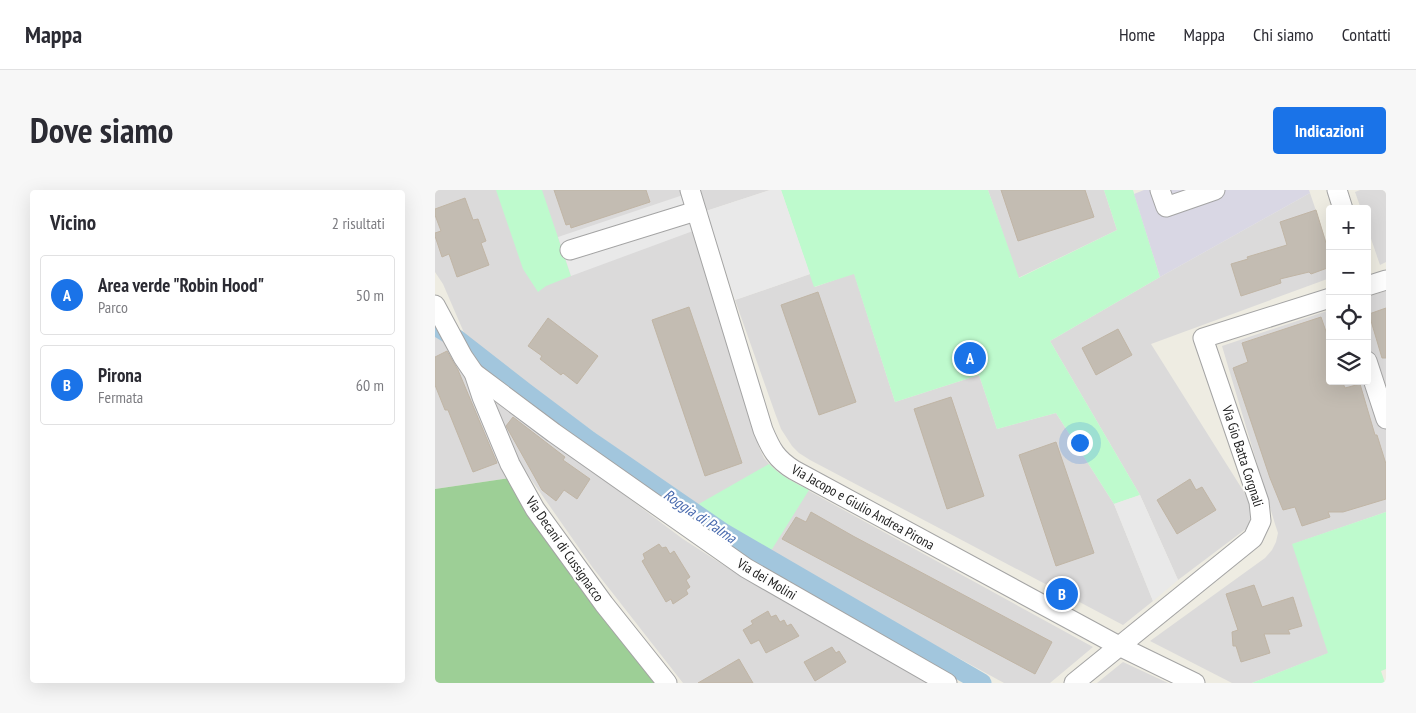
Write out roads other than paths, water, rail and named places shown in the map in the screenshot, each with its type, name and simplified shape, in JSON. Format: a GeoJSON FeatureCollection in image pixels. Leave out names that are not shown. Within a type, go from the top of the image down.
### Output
{"type":"FeatureCollection","features":[{"type":"Feature","properties":{"kind":"street","name":"Via Jacopo e Giulio Andrea Pirona"},"geometry":{"type":"LineString","coordinates":[[690,190],[763,430],[769,446],[784,464],[1119,646],[1195,683]]}},
{"type":"Feature","properties":{"kind":"street"},"geometry":{"type":"LineString","coordinates":[[1160,190],[1166,207],[1215,190]]}},
{"type":"Feature","properties":{"kind":"street"},"geometry":{"type":"LineString","coordinates":[[1337,190],[1342,205]]}},
{"type":"Feature","properties":{"kind":"street"},"geometry":{"type":"LineString","coordinates":[[570,250],[696,211]]}},
{"type":"Feature","properties":{"kind":"street","name":"Via Gio Batta Corgnali"},"geometry":{"type":"LineString","coordinates":[[1074,683],[1253,538],[1261,521],[1259,502],[1203,338],[1326,299]]}},
{"type":"Feature","properties":{"kind":"street"},"geometry":{"type":"LineString","coordinates":[[435,305],[463,357],[474,373]]}},
{"type":"Feature","properties":{"kind":"street","name":"Via Decani di Cussignacco"},"geometry":{"type":"LineString","coordinates":[[474,373],[482,398],[510,464],[535,509],[604,604],[667,683]]}},
{"type":"Feature","properties":{"kind":"street","name":"Via dei Molini"},"geometry":{"type":"LineString","coordinates":[[474,373],[554,433],[746,568],[947,683]]}},
{"type":"Feature","properties":{"kind":"street"},"geometry":{"type":"LineString","coordinates":[[1371,373],[1386,419]]}},
{"type":"Feature","properties":{"kind":"waterway","name":"Roggia di Palma"},"geometry":{"type":"LineString","coordinates":[[435,326],[457,339],[589,440],[724,533],[982,683]]}},
{"type":"Feature","properties":{"kind":"place","name":"Area verde \"Robin Hood\""},"geometry":{"type":"Point","coordinates":[970,358]}},
{"type":"Feature","properties":{"kind":"place","name":"Pirona"},"geometry":{"type":"Point","coordinates":[1062,594]}}]}
